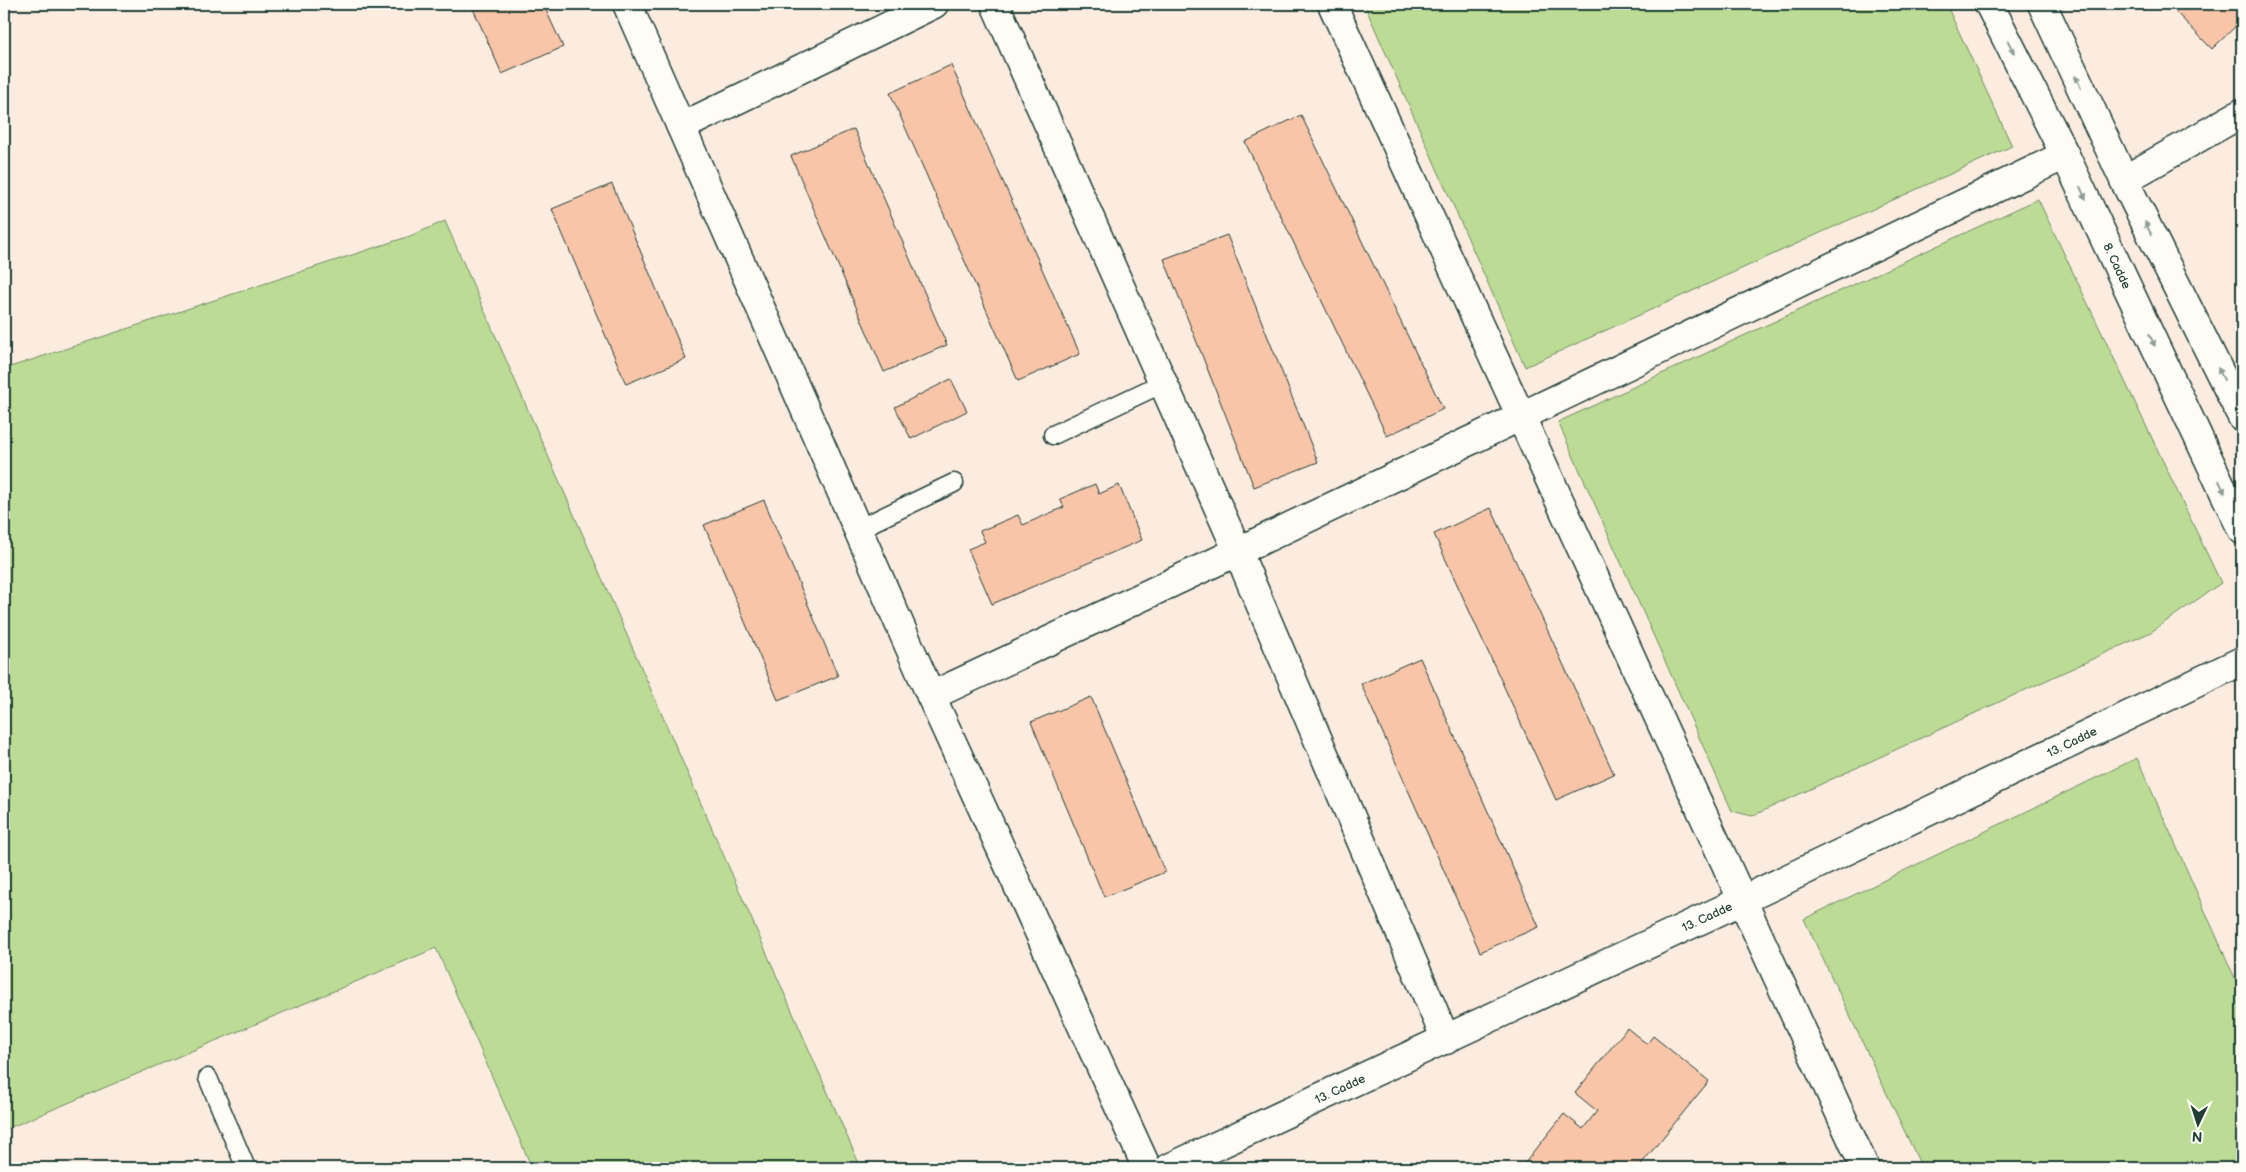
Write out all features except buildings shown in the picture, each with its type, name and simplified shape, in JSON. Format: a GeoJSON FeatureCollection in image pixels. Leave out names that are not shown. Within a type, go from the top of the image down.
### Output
{"type":"FeatureCollection","features":[{"type":"Feature","properties":{"kind":"street"},"geometry":{"type":"LineString","coordinates":[[627,4],[931,696],[1147,1168]]}},
{"type":"Feature","properties":{"kind":"street"},"geometry":{"type":"LineString","coordinates":[[681,128],[934,4]]}},
{"type":"Feature","properties":{"kind":"street"},"geometry":{"type":"LineString","coordinates":[[994,4],[1238,552],[1446,1040]]}},
{"type":"Feature","properties":{"kind":"street"},"geometry":{"type":"LineString","coordinates":[[1332,4],[1865,1168]]}},
{"type":"Feature","properties":{"kind":"street","name":"8. Cadde"},"geometry":{"type":"LineString","coordinates":[[1989,4],[2065,155],[2242,530]]}},
{"type":"Feature","properties":{"kind":"street"},"geometry":{"type":"LineString","coordinates":[[2042,4],[2124,180],[2242,418]]}},
{"type":"Feature","properties":{"kind":"street"},"geometry":{"type":"LineString","coordinates":[[2124,180],[2242,113]]}},
{"type":"Feature","properties":{"kind":"street"},"geometry":{"type":"LineString","coordinates":[[931,696],[1238,552],[2065,155]]}},
{"type":"Feature","properties":{"kind":"street","name":"13. Cadde"},"geometry":{"type":"LineString","coordinates":[[1169,1168],[1743,900],[2242,661]]}},
{"type":"Feature","properties":{"kind":"lane"},"geometry":{"type":"LineString","coordinates":[[1053,435],[1163,383]]}},
{"type":"Feature","properties":{"kind":"lane"},"geometry":{"type":"LineString","coordinates":[[858,529],[954,483]]}},
{"type":"Feature","properties":{"kind":"lane"},"geometry":{"type":"LineString","coordinates":[[208,1078],[246,1168]]}},
{"type":"Feature","properties":{"kind":"green space"},"geometry":{"type":"Polygon","coordinates":[[[1364,4],[1946,4],[2012,146],[1525,367],[1364,4]]]}},
{"type":"Feature","properties":{"kind":"green space"},"geometry":{"type":"Polygon","coordinates":[[[2038,199],[2221,583],[2151,632],[1752,816],[1732,811],[1558,422],[2038,199]]]}},
{"type":"Feature","properties":{"kind":"green space"},"geometry":{"type":"Polygon","coordinates":[[[445,221],[861,1168],[532,1168],[436,948],[4,1130],[4,369],[410,236],[445,221]]]}},
{"type":"Feature","properties":{"kind":"green space"},"geometry":{"type":"Polygon","coordinates":[[[2137,758],[2242,994],[2242,1168],[1922,1168],[1804,919],[2137,758]]]}}]}
